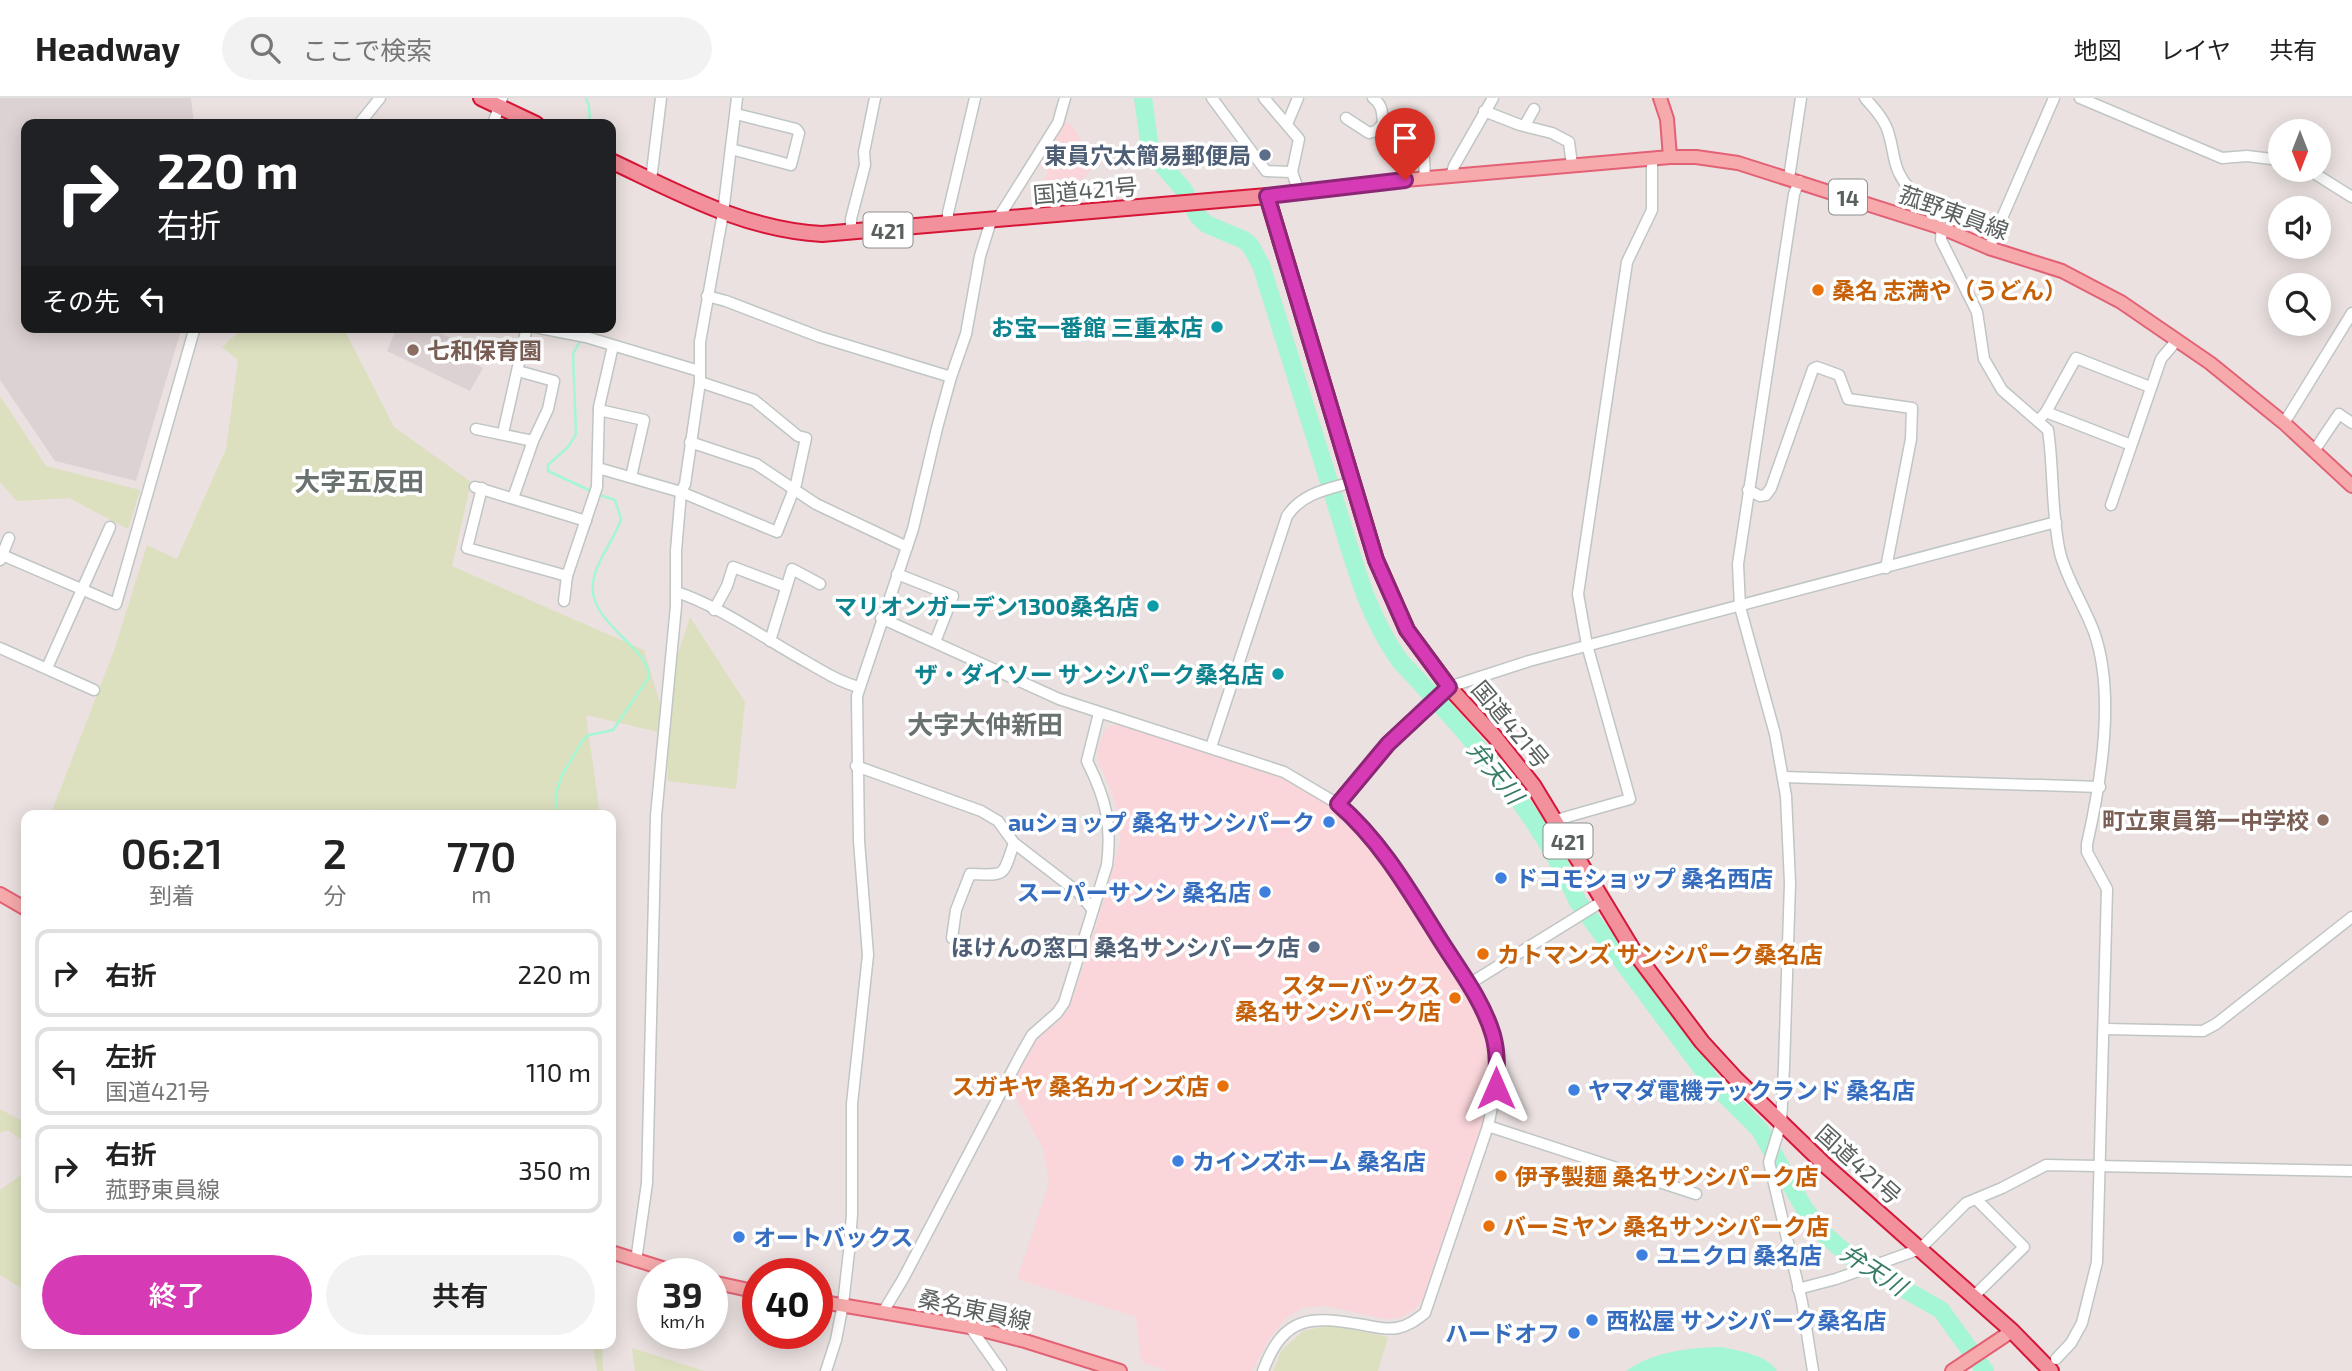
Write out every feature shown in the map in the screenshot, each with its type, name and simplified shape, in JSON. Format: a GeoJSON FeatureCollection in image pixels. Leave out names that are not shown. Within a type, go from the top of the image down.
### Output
{"type":"FeatureCollection","features":[{"type":"Feature","properties":{"kind":"highway"},"geometry":{"type":"LineString","coordinates":[[481,98],[501,102],[528,119]]}},
{"type":"Feature","properties":{"kind":"highway","name":"国道421号"},"geometry":{"type":"LineString","coordinates":[[616,163],[744,221],[781,230],[822,234],[1267,196],[1346,484],[1395,606],[1407,630],[1446,690],[1495,737],[1533,785],[1556,820],[1599,904],[1702,1042],[1736,1079],[1825,1165],[2054,1365]]}},
{"type":"Feature","properties":{"kind":"main road"},"geometry":{"type":"LineString","coordinates":[[1660,98],[1667,118],[1670,157]]}},
{"type":"Feature","properties":{"kind":"main road","name":"菰野東員線"},"geometry":{"type":"LineString","coordinates":[[1267,196],[1425,178],[1651,158],[1696,157],[1738,163],[1942,228],[1989,248],[2062,271],[2121,302],[2210,363],[2284,423],[2352,486]]}},
{"type":"Feature","properties":{"kind":"main road"},"geometry":{"type":"LineString","coordinates":[[0,894],[21,906]]}},
{"type":"Feature","properties":{"kind":"main road"},"geometry":{"type":"LineString","coordinates":[[616,1254],[636,1261]]}},
{"type":"Feature","properties":{"kind":"main road","name":"桑名東員線"},"geometry":{"type":"LineString","coordinates":[[833,1303],[970,1327],[1025,1340],[1112,1370]]}},
{"type":"Feature","properties":{"kind":"main road"},"geometry":{"type":"LineString","coordinates":[[1952,1371],[2012,1331]]}},
{"type":"Feature","properties":{"kind":"street"},"geometry":{"type":"LineString","coordinates":[[363,119],[380,98]]}},
{"type":"Feature","properties":{"kind":"street"},"geometry":{"type":"LineString","coordinates":[[650,180],[661,98]]}},
{"type":"Feature","properties":{"kind":"street"},"geometry":{"type":"LineString","coordinates":[[636,1261],[647,1183],[656,816],[676,592],[681,492],[685,484],[699,377],[700,342],[723,213],[737,98]]}},
{"type":"Feature","properties":{"kind":"street"},"geometry":{"type":"LineString","coordinates":[[851,233],[851,219],[865,165],[864,152],[875,98]]}},
{"type":"Feature","properties":{"kind":"street"},"geometry":{"type":"LineString","coordinates":[[948,225],[948,213],[975,98]]}},
{"type":"Feature","properties":{"kind":"street"},"geometry":{"type":"LineString","coordinates":[[826,1371],[843,1304],[852,1214],[852,1104],[868,955],[860,854],[855,707],[881,618],[907,547],[951,377],[966,334],[980,256],[994,221],[1058,122],[1065,98]]}},
{"type":"Feature","properties":{"kind":"street"},"geometry":{"type":"LineString","coordinates":[[1212,98],[1266,171],[1292,172]]}},
{"type":"Feature","properties":{"kind":"street"},"geometry":{"type":"LineString","coordinates":[[1264,98],[1299,139],[1292,172],[1299,192]]}},
{"type":"Feature","properties":{"kind":"street"},"geometry":{"type":"LineString","coordinates":[[1287,124],[1298,98]]}},
{"type":"Feature","properties":{"kind":"street"},"geometry":{"type":"LineString","coordinates":[[1373,98],[1380,103],[1383,124],[1424,159],[1425,178]]}},
{"type":"Feature","properties":{"kind":"street"},"geometry":{"type":"LineString","coordinates":[[1451,176],[1493,98]]}},
{"type":"Feature","properties":{"kind":"street"},"geometry":{"type":"LineString","coordinates":[[1801,98],[1794,194],[1738,564],[1740,607],[1775,734],[1789,832],[1790,883],[1781,1123],[1769,1162],[1798,1289],[1813,1371]]}},
{"type":"Feature","properties":{"kind":"street"},"geometry":{"type":"LineString","coordinates":[[1865,98],[1888,131],[1898,173],[1939,214],[1941,240],[1977,313],[1984,359],[2002,390],[2048,430],[2061,555],[2095,634],[2104,680],[2104,741],[2100,787],[2087,844],[2087,852],[2107,889],[2097,1262],[2082,1323],[2054,1365]]}},
{"type":"Feature","properties":{"kind":"street"},"geometry":{"type":"LineString","coordinates":[[1989,248],[2054,98]]}},
{"type":"Feature","properties":{"kind":"street"},"geometry":{"type":"LineString","coordinates":[[2080,98],[2222,158],[2247,156],[2268,159]]}},
{"type":"Feature","properties":{"kind":"street"},"geometry":{"type":"LineString","coordinates":[[495,119],[501,102]]}},
{"type":"Feature","properties":{"kind":"street"},"geometry":{"type":"LineString","coordinates":[[1525,125],[1534,109]]}},
{"type":"Feature","properties":{"kind":"street"},"geometry":{"type":"LineString","coordinates":[[1485,111],[1552,133],[1569,142],[1572,165]]}},
{"type":"Feature","properties":{"kind":"street"},"geometry":{"type":"LineString","coordinates":[[731,149],[791,165],[799,133],[796,129],[736,114]]}},
{"type":"Feature","properties":{"kind":"street"},"geometry":{"type":"LineString","coordinates":[[1346,118],[1369,133],[1376,131],[1383,124]]}},
{"type":"Feature","properties":{"kind":"street"},"geometry":{"type":"LineString","coordinates":[[1556,820],[1630,799],[1587,645],[1578,594],[1627,262],[1652,210],[1651,158]]}},
{"type":"Feature","properties":{"kind":"street"},"geometry":{"type":"LineString","coordinates":[[2328,182],[2352,197]]}},
{"type":"Feature","properties":{"kind":"street"},"geometry":{"type":"LineString","coordinates":[[707,296],[873,355],[951,377]]}},
{"type":"Feature","properties":{"kind":"street"},"geometry":{"type":"LineString","coordinates":[[2284,423],[2348,326],[2352,313]]}},
{"type":"Feature","properties":{"kind":"street"},"geometry":{"type":"LineString","coordinates":[[9,538],[1,556],[116,604],[193,333]]}},
{"type":"Feature","properties":{"kind":"street"},"geometry":{"type":"LineString","coordinates":[[503,433],[526,333]]}},
{"type":"Feature","properties":{"kind":"street"},"geometry":{"type":"LineString","coordinates":[[566,333],[613,346],[754,400],[798,436],[806,438],[794,489],[777,532],[681,492],[598,468]]}},
{"type":"Feature","properties":{"kind":"street"},"geometry":{"type":"LineString","coordinates":[[2111,505],[2161,359],[2177,340]]}},
{"type":"Feature","properties":{"kind":"street"},"geometry":{"type":"LineString","coordinates":[[564,601],[567,576],[596,493],[599,410],[613,346]]}},
{"type":"Feature","properties":{"kind":"street"},"geometry":{"type":"LineString","coordinates":[[2038,421],[2046,412],[2076,358],[2150,387]]}},
{"type":"Feature","properties":{"kind":"street"},"geometry":{"type":"LineString","coordinates":[[1748,490],[1760,496],[1766,495],[1771,488],[1813,369],[1817,367],[1839,375],[1849,399],[1912,408],[1911,439],[1886,568]]}},
{"type":"Feature","properties":{"kind":"street"},"geometry":{"type":"LineString","coordinates":[[513,498],[533,441],[548,409],[554,381],[517,372]]}},
{"type":"Feature","properties":{"kind":"street"},"geometry":{"type":"LineString","coordinates":[[599,410],[644,420],[631,477]]}},
{"type":"Feature","properties":{"kind":"street"},"geometry":{"type":"LineString","coordinates":[[2046,412],[2131,445]]}},
{"type":"Feature","properties":{"kind":"street"},"geometry":{"type":"LineString","coordinates":[[2314,451],[2339,414],[2352,424]]}},
{"type":"Feature","properties":{"kind":"street"},"geometry":{"type":"LineString","coordinates":[[477,429],[533,441]]}},
{"type":"Feature","properties":{"kind":"street"},"geometry":{"type":"LineString","coordinates":[[690,442],[756,464],[816,504],[907,547]]}},
{"type":"Feature","properties":{"kind":"street"},"geometry":{"type":"LineString","coordinates":[[1211,747],[1283,522],[1300,501],[1317,492],[1346,484]]}},
{"type":"Feature","properties":{"kind":"street"},"geometry":{"type":"LineString","coordinates":[[567,576],[467,548],[478,488],[586,521]]}},
{"type":"Feature","properties":{"kind":"street"},"geometry":{"type":"LineString","coordinates":[[1338,804],[1388,744],[1446,690],[1529,661],[1587,645],[2056,522]]}},
{"type":"Feature","properties":{"kind":"street"},"geometry":{"type":"LineString","coordinates":[[47,668],[110,527]]}},
{"type":"Feature","properties":{"kind":"street"},"geometry":{"type":"LineString","coordinates":[[714,610],[727,586],[733,567],[786,587]]}},
{"type":"Feature","properties":{"kind":"street"},"geometry":{"type":"LineString","coordinates":[[770,641],[792,569],[820,584]]}},
{"type":"Feature","properties":{"kind":"street"},"geometry":{"type":"LineString","coordinates":[[897,574],[953,596],[935,642]]}},
{"type":"Feature","properties":{"kind":"street"},"geometry":{"type":"LineString","coordinates":[[676,592],[714,610],[847,684],[859,687]]}},
{"type":"Feature","properties":{"kind":"street"},"geometry":{"type":"LineString","coordinates":[[881,618],[1059,699],[1211,747],[1302,780],[1338,804],[1362,826],[1381,849],[1469,984],[1493,1035],[1497,1059],[1496,1088],[1488,1126],[1425,1313],[1413,1323],[1387,1329],[1337,1320],[1314,1319],[1299,1323],[1282,1338],[1263,1371]]}},
{"type":"Feature","properties":{"kind":"street"},"geometry":{"type":"LineString","coordinates":[[0,648],[94,690]]}},
{"type":"Feature","properties":{"kind":"street"},"geometry":{"type":"LineString","coordinates":[[883,1312],[1032,1035],[1057,1013],[1064,1003],[1107,865],[1110,842],[1110,826],[1105,806],[1098,782],[1087,761],[1099,713]]}},
{"type":"Feature","properties":{"kind":"street"},"geometry":{"type":"LineString","coordinates":[[856,766],[981,811],[998,821],[1014,843],[1079,892],[1093,910]]}},
{"type":"Feature","properties":{"kind":"street"},"geometry":{"type":"LineString","coordinates":[[1783,777],[2100,787]]}},
{"type":"Feature","properties":{"kind":"street"},"geometry":{"type":"LineString","coordinates":[[952,939],[956,910],[970,874],[999,875],[1004,871],[1014,843]]}},
{"type":"Feature","properties":{"kind":"street"},"geometry":{"type":"LineString","coordinates":[[1469,984],[1599,904]]}},
{"type":"Feature","properties":{"kind":"street"},"geometry":{"type":"LineString","coordinates":[[2105,1029],[2203,1031],[2216,1024],[2352,917]]}},
{"type":"Feature","properties":{"kind":"street"},"geometry":{"type":"LineString","coordinates":[[1488,1126],[1696,1194]]}},
{"type":"Feature","properties":{"kind":"street"},"geometry":{"type":"LineString","coordinates":[[1798,1289],[1920,1249],[1966,1203],[2046,1165],[2352,1171]]}},
{"type":"Feature","properties":{"kind":"street"},"geometry":{"type":"LineString","coordinates":[[1973,1297],[2024,1247],[1976,1199]]}},
{"type":"Feature","properties":{"kind":"street"},"geometry":{"type":"LineString","coordinates":[[970,1327],[1001,1371]]}},
{"type":"Feature","properties":{"kind":"shaded area"},"geometry":{"type":"Polygon","coordinates":[[[0,98],[191,98],[193,119],[21,119],[21,333],[180,333],[136,481],[55,461],[0,380],[0,98]]]}},
{"type":"Feature","properties":{"kind":"shaded area"},"geometry":{"type":"Polygon","coordinates":[[[1061,122],[1071,124],[1096,165],[1075,187],[1080,202],[1041,205],[1043,182],[1048,172],[1036,164],[1061,122]]]}},
{"type":"Feature","properties":{"kind":"shaded area"},"geometry":{"type":"Polygon","coordinates":[[[237,333],[346,333],[394,427],[471,482],[452,566],[644,650],[661,707],[690,617],[745,702],[736,789],[668,781],[667,734],[586,715],[599,810],[52,810],[115,648],[147,545],[177,559],[226,449],[238,360],[222,347],[237,333]]]}},
{"type":"Feature","properties":{"kind":"shaded area"},"geometry":{"type":"Polygon","coordinates":[[[394,333],[439,333],[451,338],[449,348],[483,368],[470,391],[387,351],[394,333]]]}},
{"type":"Feature","properties":{"kind":"shaded area"},"geometry":{"type":"Polygon","coordinates":[[[0,396],[46,466],[140,490],[128,529],[69,498],[17,501],[0,482],[0,396]]]}},
{"type":"Feature","properties":{"kind":"shaded area"},"geometry":{"type":"Polygon","coordinates":[[[1119,724],[1289,780],[1337,808],[1381,856],[1482,1012],[1495,1049],[1487,1115],[1425,1297],[1414,1310],[1400,1318],[1385,1319],[1326,1306],[1302,1308],[1285,1319],[1270,1338],[1252,1371],[1168,1371],[1144,1363],[1140,1356],[1136,1317],[1017,1279],[1049,1183],[1043,1149],[1008,1084],[1035,1037],[1057,1023],[1068,1010],[1090,947],[1120,843],[1119,815],[1099,764],[1097,751],[1104,731],[1119,724]]]}},
{"type":"Feature","properties":{"kind":"shaded area"},"geometry":{"type":"Polygon","coordinates":[[[0,1109],[21,1120],[21,1139],[8,1130],[0,1133],[0,1109]]]}},
{"type":"Feature","properties":{"kind":"shaded area"},"geometry":{"type":"Polygon","coordinates":[[[20,1176],[21,1288],[0,1275],[0,1190],[20,1176]]]}},
{"type":"Feature","properties":{"kind":"shaded area"},"geometry":{"type":"Polygon","coordinates":[[[1331,1325],[1388,1337],[1378,1371],[1273,1371],[1282,1350],[1303,1331],[1331,1325]]]}},
{"type":"Feature","properties":{"kind":"shaded area"},"geometry":{"type":"Polygon","coordinates":[[[1721,1347],[1759,1357],[1777,1371],[1626,1371],[1660,1355],[1721,1347]]]}},
{"type":"Feature","properties":{"kind":"shaded area"},"geometry":{"type":"Polygon","coordinates":[[[632,1348],[704,1371],[635,1371],[632,1348]]]}},
{"type":"Feature","properties":{"kind":"shaded area"},"geometry":{"type":"Polygon","coordinates":[[[594,1349],[602,1349],[603,1371],[597,1371],[594,1349]]]}},
{"type":"Feature","properties":{"kind":"waterway"},"geometry":{"type":"LineString","coordinates":[[586,98],[590,119]]}},
{"type":"Feature","properties":{"kind":"waterway","name":"弁天川"},"geometry":{"type":"LineString","coordinates":[[1143,98],[1153,154],[1183,189],[1198,216],[1206,224],[1244,240],[1250,245],[1261,265],[1362,585],[1388,643],[1400,661],[1476,745],[1522,804],[1562,868],[1578,902],[1712,1082],[1760,1130],[1804,1208],[1824,1234],[1855,1261],[1941,1310],[1985,1371]]}},
{"type":"Feature","properties":{"kind":"waterway"},"geometry":{"type":"LineString","coordinates":[[581,339],[573,354],[576,434],[568,447],[548,465],[548,471],[591,491]]}},
{"type":"Feature","properties":{"kind":"waterway"},"geometry":{"type":"LineString","coordinates":[[556,810],[556,793],[562,775],[583,740],[589,735],[613,730],[649,677],[647,666],[608,622],[594,597],[595,575],[621,519],[615,500],[597,494]]}},
{"type":"Feature","properties":{"kind":"place","name":"東員穴太簡易郵便局"},"geometry":{"type":"Point","coordinates":[1265,155]}},
{"type":"Feature","properties":{"kind":"place","name":"桑名 志満や（うどん）"},"geometry":{"type":"Point","coordinates":[1818,290]}},
{"type":"Feature","properties":{"kind":"place","name":"お宝一番館 三重本店"},"geometry":{"type":"Point","coordinates":[1217,327]}},
{"type":"Feature","properties":{"kind":"place","name":"七和保育園"},"geometry":{"type":"Point","coordinates":[413,350]}},
{"type":"Feature","properties":{"kind":"place","name":"マリオンガーデン1300桑名店"},"geometry":{"type":"Point","coordinates":[1153,606]}},
{"type":"Feature","properties":{"kind":"place","name":"ザ・ダイソー サンシパーク桑名店"},"geometry":{"type":"Point","coordinates":[1278,674]}},
{"type":"Feature","properties":{"kind":"place","name":"町立東員第一中学校"},"geometry":{"type":"Point","coordinates":[2323,820]}},
{"type":"Feature","properties":{"kind":"place","name":"auショップ 桑名サンシパーク"},"geometry":{"type":"Point","coordinates":[1329,822]}},
{"type":"Feature","properties":{"kind":"place","name":"ドコモショップ 桑名西店"},"geometry":{"type":"Point","coordinates":[1501,878]}},
{"type":"Feature","properties":{"kind":"place","name":"スーパーサンシ 桑名店"},"geometry":{"type":"Point","coordinates":[1265,892]}},
{"type":"Feature","properties":{"kind":"place","name":"ほけんの窓口 桑名サンシパーク店"},"geometry":{"type":"Point","coordinates":[1314,947]}},
{"type":"Feature","properties":{"kind":"place","name":"カトマンズ サンシパーク桑名店"},"geometry":{"type":"Point","coordinates":[1483,954]}},
{"type":"Feature","properties":{"kind":"place","name":"スターバックス 桑名サンシパーク店"},"geometry":{"type":"Point","coordinates":[1455,998]}},
{"type":"Feature","properties":{"kind":"place","name":"スガキヤ 桑名カインズ店"},"geometry":{"type":"Point","coordinates":[1223,1086]}},
{"type":"Feature","properties":{"kind":"place","name":"ヤマダ電機テックランド 桑名店"},"geometry":{"type":"Point","coordinates":[1574,1090]}},
{"type":"Feature","properties":{"kind":"place","name":"カインズホーム 桑名店"},"geometry":{"type":"Point","coordinates":[1178,1161]}},
{"type":"Feature","properties":{"kind":"place","name":"伊予製麺 桑名サンシパーク店"},"geometry":{"type":"Point","coordinates":[1501,1176]}},
{"type":"Feature","properties":{"kind":"place","name":"バーミヤン 桑名サンシパーク店"},"geometry":{"type":"Point","coordinates":[1489,1226]}},
{"type":"Feature","properties":{"kind":"place","name":"オートバックス"},"geometry":{"type":"Point","coordinates":[739,1237]}},
{"type":"Feature","properties":{"kind":"place","name":"ユニクロ 桑名店"},"geometry":{"type":"Point","coordinates":[1642,1255]}},
{"type":"Feature","properties":{"kind":"place","name":"西松屋 サンシパーク桑名店"},"geometry":{"type":"Point","coordinates":[1592,1320]}},
{"type":"Feature","properties":{"kind":"place","name":"ハードオフ"},"geometry":{"type":"Point","coordinates":[1574,1333]}},
{"type":"Feature","properties":{"kind":"district","name":"大字五反田"},"geometry":{"type":"Point","coordinates":[359,480]}},
{"type":"Feature","properties":{"kind":"district","name":"大字大仲新田"},"geometry":{"type":"Point","coordinates":[985,723]}},
{"type":"Feature","properties":{"kind":"route"},"geometry":{"type":"LineString","coordinates":[[1405,180],[1267,196],[1376,560],[1407,630],[1449,687],[1388,744],[1338,804],[1373,838],[1469,984],[1493,1035],[1497,1059],[1496,1088]]}}]}
